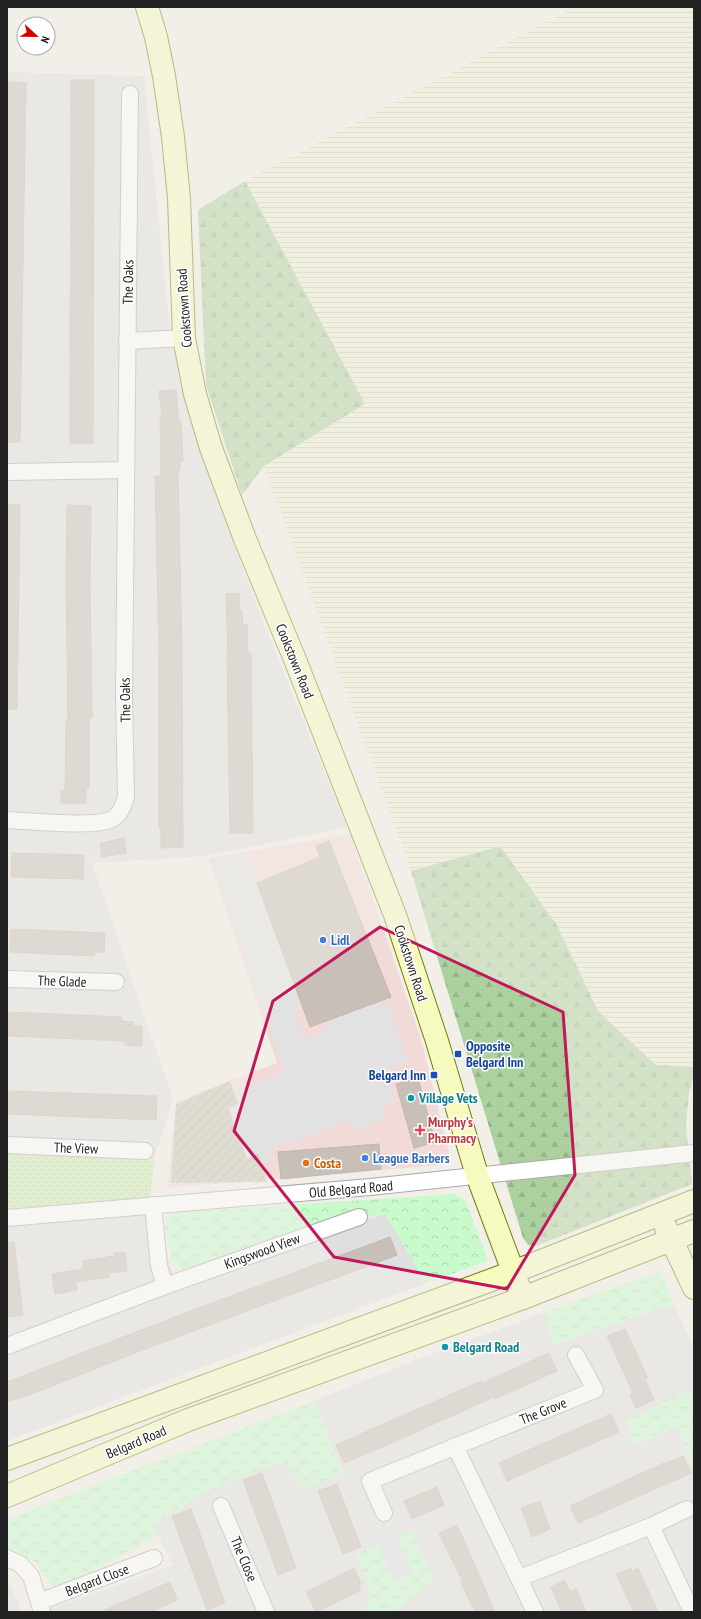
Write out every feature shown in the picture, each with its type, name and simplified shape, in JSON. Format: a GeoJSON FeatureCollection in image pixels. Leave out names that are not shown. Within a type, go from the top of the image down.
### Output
{"type":"FeatureCollection","features":[{"type":"Feature","properties":{"kind":"main road","name":"Cookstown Road"},"geometry":{"type":"LineString","coordinates":[[147,7],[156,37],[164,76],[173,137],[180,198],[184,338],[195,394],[211,448],[395,915],[436,1041],[477,1175],[523,1298]]}},
{"type":"Feature","properties":{"kind":"main road","name":"Belgard Road"},"geometry":{"type":"LineString","coordinates":[[7,1459],[513,1272],[694,1201]]}},
{"type":"Feature","properties":{"kind":"main road"},"geometry":{"type":"LineString","coordinates":[[660,1214],[694,1288]]}},
{"type":"Feature","properties":{"kind":"main road","name":"Belgard Road"},"geometry":{"type":"LineString","coordinates":[[7,1496],[188,1420],[523,1298],[694,1232]]}},
{"type":"Feature","properties":{"kind":"street","name":"The Oaks"},"geometry":{"type":"LineString","coordinates":[[7,820],[97,824],[112,820],[121,812],[126,797],[124,696],[130,94]]}},
{"type":"Feature","properties":{"kind":"street"},"geometry":{"type":"LineString","coordinates":[[127,341],[184,338]]}},
{"type":"Feature","properties":{"kind":"street"},"geometry":{"type":"LineString","coordinates":[[7,472],[126,470]]}},
{"type":"Feature","properties":{"kind":"street","name":"The Glade"},"geometry":{"type":"LineString","coordinates":[[7,979],[116,982]]}},
{"type":"Feature","properties":{"kind":"street","name":"The View"},"geometry":{"type":"LineString","coordinates":[[7,1145],[145,1151]]}},
{"type":"Feature","properties":{"kind":"street","name":"Old Belgard Road"},"geometry":{"type":"LineString","coordinates":[[7,1218],[370,1187],[693,1153]]}},
{"type":"Feature","properties":{"kind":"street"},"geometry":{"type":"LineString","coordinates":[[153,1206],[159,1266],[165,1286]]}},
{"type":"Feature","properties":{"kind":"street","name":"Kingswood View"},"geometry":{"type":"LineString","coordinates":[[7,1346],[165,1286],[359,1217]]}},
{"type":"Feature","properties":{"kind":"street","name":"The Grove"},"geometry":{"type":"LineString","coordinates":[[384,1513],[370,1481],[595,1390],[576,1355]]}},
{"type":"Feature","properties":{"kind":"street"},"geometry":{"type":"LineString","coordinates":[[455,1446],[520,1578],[535,1612]]}},
{"type":"Feature","properties":{"kind":"street","name":"The Close"},"geometry":{"type":"LineString","coordinates":[[222,1506],[266,1612]]}},
{"type":"Feature","properties":{"kind":"street"},"geometry":{"type":"LineString","coordinates":[[520,1578],[651,1526],[687,1509]]}},
{"type":"Feature","properties":{"kind":"street"},"geometry":{"type":"LineString","coordinates":[[651,1526],[692,1612]]}},
{"type":"Feature","properties":{"kind":"street"},"geometry":{"type":"LineString","coordinates":[[7,1558],[20,1564],[31,1576],[41,1607]]}},
{"type":"Feature","properties":{"kind":"street","name":"Belgard Close"},"geometry":{"type":"LineString","coordinates":[[41,1607],[154,1558]]}},
{"type":"Feature","properties":{"kind":"highlighted area"},"geometry":{"type":"Polygon","coordinates":[[[380,927],[563,1012],[575,1175],[507,1289],[334,1257],[234,1131],[273,1001],[380,927]]]}},
{"type":"Feature","properties":{"kind":"shaded area"},"geometry":{"type":"Polygon","coordinates":[[[575,7],[694,7],[694,1067],[656,1065],[598,1011],[557,925],[500,847],[411,871],[264,466],[365,404],[245,181],[575,7]]]}},
{"type":"Feature","properties":{"kind":"shaded area"},"geometry":{"type":"Polygon","coordinates":[[[7,72],[144,76],[171,341],[213,489],[261,617],[347,827],[206,856],[92,863],[173,1099],[154,1160],[150,1199],[174,1277],[388,1213],[426,1283],[7,1441],[7,72]]]}},
{"type":"Feature","properties":{"kind":"shaded area"},"geometry":{"type":"Polygon","coordinates":[[[350,834],[420,1036],[449,1152],[443,1165],[167,1188],[176,1101],[277,1063],[208,858],[350,834]]]}},
{"type":"Feature","properties":{"kind":"shaded area"},"geometry":{"type":"Polygon","coordinates":[[[247,853],[304,1009],[295,1013],[303,1035],[308,1038],[326,1031],[324,1023],[387,999],[408,1062],[376,1073],[375,1080],[386,1076],[395,1102],[381,1108],[385,1119],[354,1131],[350,1121],[269,1150],[271,1160],[261,1164],[258,1154],[247,1158],[229,1108],[238,1104],[234,1092],[273,1077],[283,1066],[211,859],[247,853]]]}},
{"type":"Feature","properties":{"kind":"shaded area"},"geometry":{"type":"Polygon","coordinates":[[[230,1081],[238,1104],[229,1109],[247,1158],[258,1154],[267,1182],[171,1183],[176,1104],[230,1081]]]}},
{"type":"Feature","properties":{"kind":"shaded area"},"geometry":{"type":"Polygon","coordinates":[[[674,1304],[694,1349],[694,1389],[626,1421],[634,1445],[676,1427],[694,1469],[694,1612],[41,1612],[173,1565],[152,1524],[206,1492],[285,1461],[343,1473],[314,1401],[418,1359],[543,1313],[554,1345],[674,1304]]]}},
{"type":"Feature","properties":{"kind":"shaded area"},"geometry":{"type":"Polygon","coordinates":[[[397,1535],[412,1573],[393,1581],[378,1544],[397,1535]]]}},
{"type":"Feature","properties":{"kind":"shaded area"},"geometry":{"type":"Polygon","coordinates":[[[7,1578],[22,1612],[7,1612],[7,1578]]]}},
{"type":"Feature","properties":{"kind":"green space"},"geometry":{"type":"Polygon","coordinates":[[[245,181],[365,404],[264,466],[242,495],[206,385],[198,210],[245,181]]]}},
{"type":"Feature","properties":{"kind":"green space"},"geometry":{"type":"Polygon","coordinates":[[[500,846],[557,925],[598,1011],[656,1065],[694,1067],[694,1075],[689,1093],[686,1126],[692,1184],[536,1246],[528,1245],[523,1238],[411,871],[500,846]]]}},
{"type":"Feature","properties":{"kind":"green space"},"geometry":{"type":"Polygon","coordinates":[[[7,1153],[154,1160],[150,1199],[7,1212],[7,1153]]]}},
{"type":"Feature","properties":{"kind":"green space"},"geometry":{"type":"Polygon","coordinates":[[[454,1194],[465,1200],[488,1261],[426,1283],[384,1213],[185,1271],[172,1261],[165,1227],[167,1213],[454,1194]]]}},
{"type":"Feature","properties":{"kind":"green space"},"geometry":{"type":"Polygon","coordinates":[[[661,1272],[674,1304],[554,1345],[543,1313],[640,1278],[661,1272]]]}},
{"type":"Feature","properties":{"kind":"green space"},"geometry":{"type":"Polygon","coordinates":[[[694,1389],[694,1469],[676,1427],[634,1445],[626,1420],[694,1389]]]}},
{"type":"Feature","properties":{"kind":"green space"},"geometry":{"type":"Polygon","coordinates":[[[314,1401],[343,1473],[305,1490],[285,1461],[206,1492],[152,1524],[158,1535],[55,1592],[35,1562],[7,1551],[7,1519],[314,1401]]]}},
{"type":"Feature","properties":{"kind":"green space"},"geometry":{"type":"Polygon","coordinates":[[[412,1530],[434,1580],[393,1612],[365,1612],[370,1591],[355,1555],[397,1535],[412,1530]]]}},
{"type":"Feature","properties":{"kind":"building"},"geometry":{"type":"Polygon","coordinates":[[[71,80],[94,80],[93,443],[70,443],[71,80]]]}},
{"type":"Feature","properties":{"kind":"building"},"geometry":{"type":"Polygon","coordinates":[[[7,82],[26,83],[20,442],[7,442],[7,82]]]}},
{"type":"Feature","properties":{"kind":"building"},"geometry":{"type":"Polygon","coordinates":[[[176,390],[179,422],[181,422],[183,461],[180,460],[180,470],[178,470],[182,650],[183,847],[161,848],[161,828],[159,828],[159,653],[155,476],[161,476],[160,415],[162,415],[159,391],[176,390]]]}},
{"type":"Feature","properties":{"kind":"building"},"geometry":{"type":"Polygon","coordinates":[[[7,504],[20,505],[17,709],[7,709],[7,504]]]}},
{"type":"Feature","properties":{"kind":"building"},"geometry":{"type":"Polygon","coordinates":[[[67,505],[91,506],[90,585],[92,718],[89,718],[89,788],[86,788],[86,803],[61,803],[61,790],[65,790],[66,720],[68,720],[66,577],[67,505]]]}},
{"type":"Feature","properties":{"kind":"building"},"geometry":{"type":"Polygon","coordinates":[[[239,593],[240,611],[242,611],[243,625],[247,624],[248,653],[251,653],[253,833],[230,833],[226,594],[239,593]]]}},
{"type":"Feature","properties":{"kind":"building"},"geometry":{"type":"Polygon","coordinates":[[[124,838],[126,853],[102,857],[101,843],[124,838]]]}},
{"type":"Feature","properties":{"kind":"building","name":"Lidl"},"geometry":{"type":"Polygon","coordinates":[[[329,841],[391,997],[310,1027],[257,883],[320,857],[316,846],[329,841]]]}},
{"type":"Feature","properties":{"kind":"building"},"geometry":{"type":"Polygon","coordinates":[[[12,853],[84,855],[83,879],[11,877],[12,853]]]}},
{"type":"Feature","properties":{"kind":"building"},"geometry":{"type":"Polygon","coordinates":[[[11,929],[105,933],[104,952],[95,952],[94,956],[10,952],[11,929]]]}},
{"type":"Feature","properties":{"kind":"building"},"geometry":{"type":"Polygon","coordinates":[[[9,1012],[121,1017],[121,1021],[133,1022],[133,1026],[142,1026],[142,1046],[125,1045],[125,1041],[8,1036],[9,1012]]]}},
{"type":"Feature","properties":{"kind":"building"},"geometry":{"type":"Polygon","coordinates":[[[418,1078],[435,1142],[414,1148],[396,1084],[418,1078]]]}},
{"type":"Feature","properties":{"kind":"building"},"geometry":{"type":"Polygon","coordinates":[[[7,1091],[157,1096],[156,1120],[7,1114],[7,1091]]]}},
{"type":"Feature","properties":{"kind":"building"},"geometry":{"type":"Polygon","coordinates":[[[379,1144],[381,1169],[281,1179],[278,1152],[379,1144]]]}},
{"type":"Feature","properties":{"kind":"building"},"geometry":{"type":"Polygon","coordinates":[[[390,1237],[397,1255],[140,1351],[40,1391],[7,1402],[7,1382],[185,1313],[390,1237]]]}},
{"type":"Feature","properties":{"kind":"building"},"geometry":{"type":"Polygon","coordinates":[[[14,1242],[23,1315],[7,1317],[7,1243],[14,1242]]]}},
{"type":"Feature","properties":{"kind":"building"},"geometry":{"type":"Polygon","coordinates":[[[125,1252],[127,1271],[108,1273],[109,1277],[76,1282],[77,1290],[55,1294],[52,1274],[84,1269],[83,1261],[114,1256],[114,1253],[125,1252]]]}},
{"type":"Feature","properties":{"kind":"building"},"geometry":{"type":"Polygon","coordinates":[[[625,1329],[648,1378],[645,1379],[654,1400],[636,1408],[630,1394],[633,1393],[607,1336],[625,1329]]]}},
{"type":"Feature","properties":{"kind":"building"},"geometry":{"type":"Polygon","coordinates":[[[549,1353],[557,1371],[344,1463],[336,1445],[481,1381],[482,1383],[549,1353]]]}},
{"type":"Feature","properties":{"kind":"building"},"geometry":{"type":"Polygon","coordinates":[[[611,1414],[619,1432],[507,1481],[499,1463],[611,1414]]]}},
{"type":"Feature","properties":{"kind":"building"},"geometry":{"type":"Polygon","coordinates":[[[683,1456],[691,1473],[578,1523],[570,1506],[664,1463],[683,1456]]]}},
{"type":"Feature","properties":{"kind":"building"},"geometry":{"type":"Polygon","coordinates":[[[262,1473],[296,1568],[278,1575],[243,1480],[262,1473]]]}},
{"type":"Feature","properties":{"kind":"building"},"geometry":{"type":"Polygon","coordinates":[[[337,1484],[361,1547],[343,1554],[318,1491],[337,1484]]]}},
{"type":"Feature","properties":{"kind":"building"},"geometry":{"type":"Polygon","coordinates":[[[437,1487],[444,1505],[412,1519],[404,1501],[437,1487]]]}},
{"type":"Feature","properties":{"kind":"building"},"geometry":{"type":"Polygon","coordinates":[[[540,1501],[550,1529],[532,1537],[521,1508],[540,1501]]]}},
{"type":"Feature","properties":{"kind":"building"},"geometry":{"type":"Polygon","coordinates":[[[191,1509],[225,1603],[207,1610],[172,1516],[191,1509]]]}},
{"type":"Feature","properties":{"kind":"building"},"geometry":{"type":"Polygon","coordinates":[[[457,1525],[495,1612],[475,1612],[461,1583],[463,1582],[439,1533],[457,1525]]]}},
{"type":"Feature","properties":{"kind":"building"},"geometry":{"type":"Polygon","coordinates":[[[354,1568],[361,1583],[358,1584],[361,1590],[316,1612],[306,1592],[354,1568]]]}},
{"type":"Feature","properties":{"kind":"building"},"geometry":{"type":"Polygon","coordinates":[[[631,1568],[632,1571],[638,1568],[658,1612],[634,1612],[616,1574],[631,1568]]]}},
{"type":"Feature","properties":{"kind":"building"},"geometry":{"type":"Polygon","coordinates":[[[565,1580],[570,1592],[576,1589],[586,1612],[569,1612],[567,1609],[561,1611],[551,1587],[565,1580]]]}},
{"type":"Feature","properties":{"kind":"building"},"geometry":{"type":"Polygon","coordinates":[[[170,1582],[177,1600],[151,1612],[100,1612],[170,1582]]]}},
{"type":"Feature","properties":{"kind":"place","name":"Lidl"},"geometry":{"type":"Point","coordinates":[323,940]}},
{"type":"Feature","properties":{"kind":"place","name":"Opposite Belgard Inn"},"geometry":{"type":"Point","coordinates":[458,1054]}},
{"type":"Feature","properties":{"kind":"place","name":"Belgard Inn"},"geometry":{"type":"Point","coordinates":[434,1075]}},
{"type":"Feature","properties":{"kind":"place","name":"Village Vets"},"geometry":{"type":"Point","coordinates":[411,1098]}},
{"type":"Feature","properties":{"kind":"place","name":"Murphy's Pharmacy"},"geometry":{"type":"Point","coordinates":[420,1130]}},
{"type":"Feature","properties":{"kind":"place","name":"League Barbers"},"geometry":{"type":"Point","coordinates":[365,1158]}},
{"type":"Feature","properties":{"kind":"place","name":"Costa"},"geometry":{"type":"Point","coordinates":[306,1163]}},
{"type":"Feature","properties":{"kind":"place","name":"Belgard Road"},"geometry":{"type":"Point","coordinates":[445,1347]}}]}
